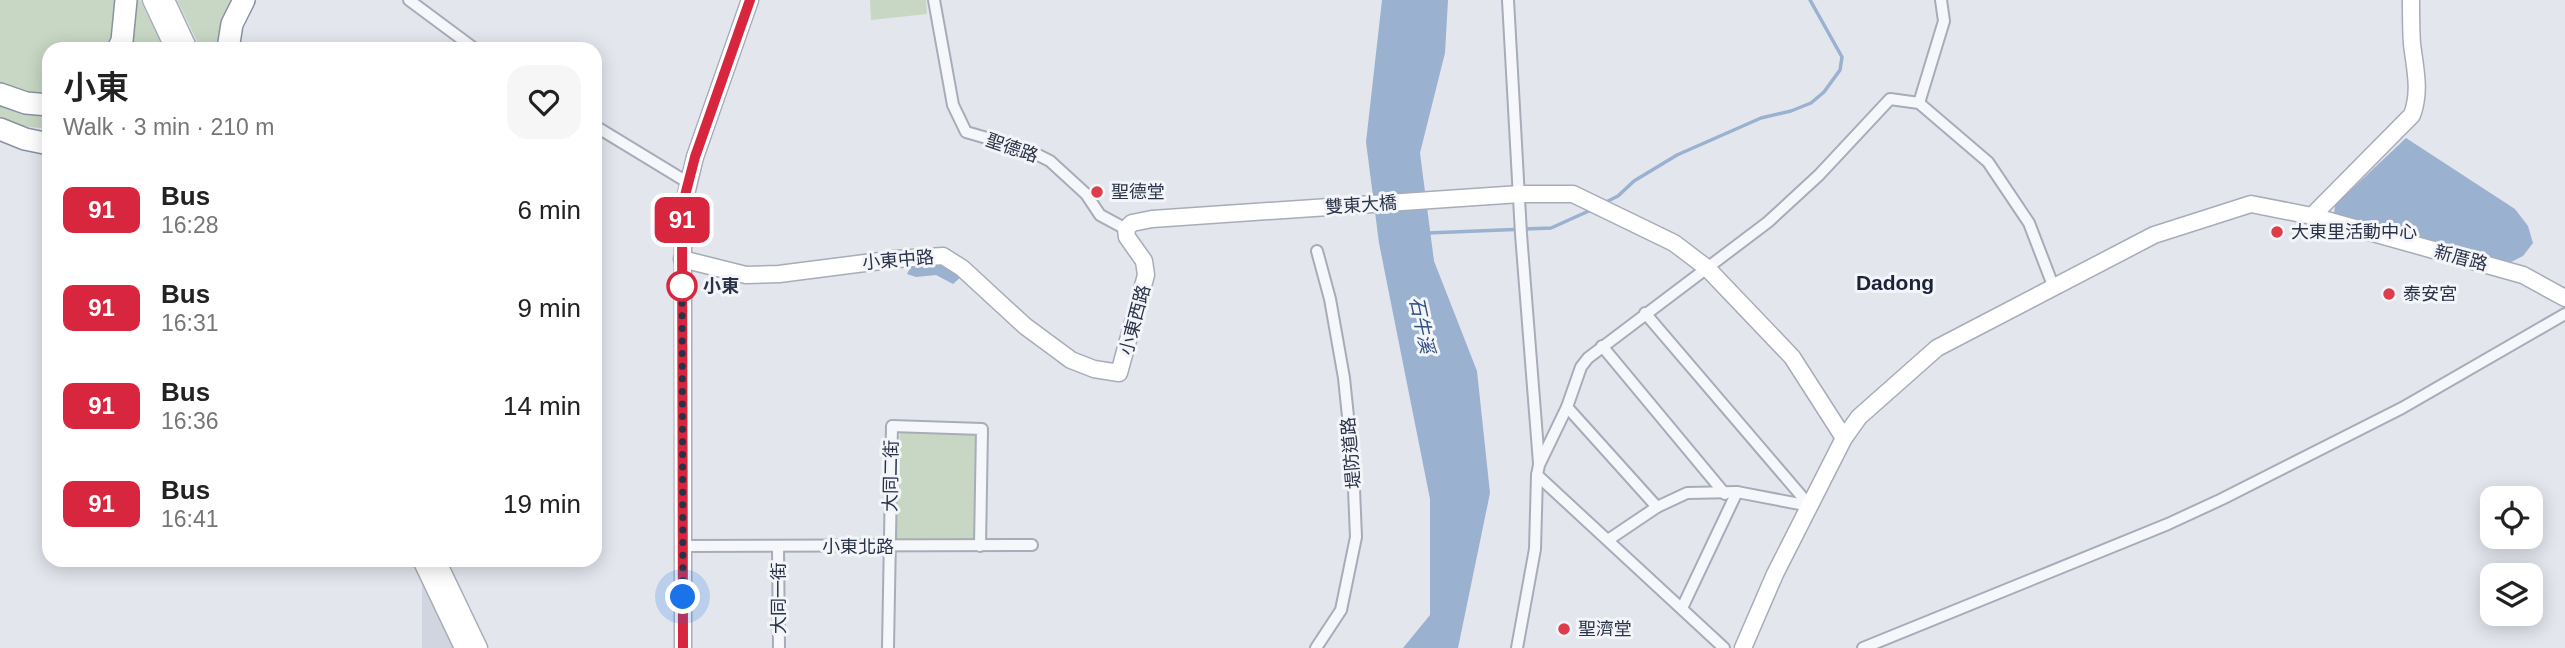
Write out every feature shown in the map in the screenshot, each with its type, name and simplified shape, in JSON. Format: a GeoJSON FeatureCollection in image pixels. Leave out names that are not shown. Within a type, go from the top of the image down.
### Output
{"type":"FeatureCollection","features":[{"type":"Feature","properties":{"kind":"highway"},"geometry":{"type":"LineString","coordinates":[[122,42],[126,0]]}},
{"type":"Feature","properties":{"kind":"highway"},"geometry":{"type":"LineString","coordinates":[[229,42],[232,24],[244,0]]}},
{"type":"Feature","properties":{"kind":"highway"},"geometry":{"type":"LineString","coordinates":[[0,94],[26,103],[42,104]]}},
{"type":"Feature","properties":{"kind":"highway"},"geometry":{"type":"LineString","coordinates":[[0,129],[42,143]]}},
{"type":"Feature","properties":{"kind":"highway"},"geometry":{"type":"LineString","coordinates":[[25,139],[42,138]]}},
{"type":"Feature","properties":{"kind":"street"},"geometry":{"type":"LineString","coordinates":[[151,0],[171,42]]}},
{"type":"Feature","properties":{"kind":"street"},"geometry":{"type":"LineString","coordinates":[[166,0],[186,42]]}},
{"type":"Feature","properties":{"kind":"street"},"geometry":{"type":"LineString","coordinates":[[410,0],[466,42]]}},
{"type":"Feature","properties":{"kind":"street"},"geometry":{"type":"LineString","coordinates":[[683,648],[682,207],[687,182],[750,0]]}},
{"type":"Feature","properties":{"kind":"street","name":"聖德路"},"geometry":{"type":"LineString","coordinates":[[934,0],[953,105],[966,132],[1028,150],[1050,161],[1086,194],[1100,215],[1126,229]]}},
{"type":"Feature","properties":{"kind":"street"},"geometry":{"type":"LineString","coordinates":[[1508,0],[1538,470],[1535,549],[1517,648]]}},
{"type":"Feature","properties":{"kind":"street"},"geometry":{"type":"LineString","coordinates":[[1919,103],[1944,21],[1941,0]]}},
{"type":"Feature","properties":{"kind":"street"},"geometry":{"type":"LineString","coordinates":[[2312,216],[2412,115],[2417,103],[2417,82],[2412,43],[2411,0]]}},
{"type":"Feature","properties":{"kind":"street"},"geometry":{"type":"LineString","coordinates":[[1538,470],[1567,407],[1581,368],[1602,346],[1768,222],[1819,175],[1891,99],[1919,103],[1988,162],[2029,223],[2054,288]]}},
{"type":"Feature","properties":{"kind":"street"},"geometry":{"type":"LineString","coordinates":[[602,130],[687,182]]}},
{"type":"Feature","properties":{"kind":"street","name":"雙東大橋"},"geometry":{"type":"LineString","coordinates":[[1126,229],[1139,220],[1201,215],[1520,194],[1573,194],[1674,243],[1707,268],[1792,357],[1844,438]]}},
{"type":"Feature","properties":{"kind":"street","name":"新厝路"},"geometry":{"type":"LineString","coordinates":[[1743,648],[1775,574],[1844,438],[1859,417],[1930,353],[2154,236],[2251,204],[2312,216],[2522,275],[2565,298]]}},
{"type":"Feature","properties":{"kind":"street","name":"小東西路"},"geometry":{"type":"LineString","coordinates":[[1119,373],[1146,275],[1144,261],[1127,237],[1126,229]]}},
{"type":"Feature","properties":{"kind":"street","name":"堤防道路"},"geometry":{"type":"LineString","coordinates":[[1316,648],[1341,610],[1356,537],[1353,465],[1344,378],[1330,299],[1317,251]]}},
{"type":"Feature","properties":{"kind":"street","name":"小東中路"},"geometry":{"type":"LineString","coordinates":[[682,259],[746,275],[779,274],[896,259],[943,256],[962,268],[1025,326],[1072,360],[1094,369],[1119,373]]}},
{"type":"Feature","properties":{"kind":"street"},"geometry":{"type":"LineString","coordinates":[[1645,313],[1810,506]]}},
{"type":"Feature","properties":{"kind":"street"},"geometry":{"type":"LineString","coordinates":[[1863,648],[2190,514],[2402,408],[2565,314]]}},
{"type":"Feature","properties":{"kind":"street"},"geometry":{"type":"LineString","coordinates":[[1602,346],[1725,494]]}},
{"type":"Feature","properties":{"kind":"street"},"geometry":{"type":"LineString","coordinates":[[1567,407],[1657,507]]}},
{"type":"Feature","properties":{"kind":"street","name":"大同二街"},"geometry":{"type":"LineString","coordinates":[[888,648],[892,426],[982,429],[980,546]]}},
{"type":"Feature","properties":{"kind":"street"},"geometry":{"type":"LineString","coordinates":[[1538,470],[1608,540],[1724,648]]}},
{"type":"Feature","properties":{"kind":"street"},"geometry":{"type":"LineString","coordinates":[[1608,540],[1657,507],[1686,494],[1737,492],[1810,506]]}},
{"type":"Feature","properties":{"kind":"street"},"geometry":{"type":"LineString","coordinates":[[1682,608],[1737,492]]}},
{"type":"Feature","properties":{"kind":"street","name":"小東北路"},"geometry":{"type":"LineString","coordinates":[[684,546],[1032,545]]}},
{"type":"Feature","properties":{"kind":"street","name":"大同一街"},"geometry":{"type":"LineString","coordinates":[[778,547],[779,648]]}},
{"type":"Feature","properties":{"kind":"street"},"geometry":{"type":"LineString","coordinates":[[427,567],[440,583],[479,648]]}},
{"type":"Feature","properties":{"kind":"street"},"geometry":{"type":"LineString","coordinates":[[438,567],[440,583],[463,648]]}},
{"type":"Feature","properties":{"kind":"shaded area"},"geometry":{"type":"Polygon","coordinates":[[[422,583],[454,648],[422,648],[422,583]]]}},
{"type":"Feature","properties":{"kind":"green space"},"geometry":{"type":"Polygon","coordinates":[[[0,0],[119,0],[118,19],[110,42],[42,42],[42,96],[29,96],[0,84],[0,0]]]}},
{"type":"Feature","properties":{"kind":"green space"},"geometry":{"type":"Polygon","coordinates":[[[133,0],[140,0],[161,42],[126,42],[133,0]]]}},
{"type":"Feature","properties":{"kind":"green space"},"geometry":{"type":"Polygon","coordinates":[[[177,0],[238,0],[223,42],[198,42],[177,0]]]}},
{"type":"Feature","properties":{"kind":"green space"},"geometry":{"type":"Polygon","coordinates":[[[870,0],[926,0],[927,14],[871,20],[870,0]]]}},
{"type":"Feature","properties":{"kind":"green space"},"geometry":{"type":"Polygon","coordinates":[[[0,99],[42,108],[42,128],[12,125],[0,119],[0,99]]]}},
{"type":"Feature","properties":{"kind":"green space"},"geometry":{"type":"Polygon","coordinates":[[[900,430],[978,434],[974,542],[896,539],[900,430]]]}},
{"type":"Feature","properties":{"kind":"water","name":"石牛溪"},"geometry":{"type":"Polygon","coordinates":[[[1382,0],[1448,0],[1445,53],[1420,153],[1434,261],[1477,371],[1490,493],[1458,648],[1403,648],[1430,615],[1430,499],[1379,243],[1366,142],[1382,0]]]}},
{"type":"Feature","properties":{"kind":"water"},"geometry":{"type":"Polygon","coordinates":[[[2406,138],[2515,209],[2528,226],[2533,243],[2523,256],[2507,264],[2334,214],[2335,205],[2406,138]]]}},
{"type":"Feature","properties":{"kind":"water"},"geometry":{"type":"Polygon","coordinates":[[[940,263],[963,275],[953,284],[936,275],[916,277],[907,274],[911,266],[940,263]]]}},
{"type":"Feature","properties":{"kind":"waterway"},"geometry":{"type":"LineString","coordinates":[[1604,203],[1677,155],[1761,118],[1811,103],[1824,92],[1840,70],[1842,57],[1810,0]]}},
{"type":"Feature","properties":{"kind":"waterway"},"geometry":{"type":"LineString","coordinates":[[1428,233],[1551,228],[1591,210]]}},
{"type":"Feature","properties":{"kind":"bus line","name":"91"},"geometry":{"type":"LineString","coordinates":[[683,648],[682,207],[695,157],[750,0]]}},
{"type":"Feature","properties":{"kind":"place","name":"聖德堂"},"geometry":{"type":"Point","coordinates":[1097,192]}},
{"type":"Feature","properties":{"kind":"place","name":"大東里活動中心"},"geometry":{"type":"Point","coordinates":[2277,232]}},
{"type":"Feature","properties":{"kind":"place","name":"小東"},"geometry":{"type":"Point","coordinates":[682,286]}},
{"type":"Feature","properties":{"kind":"place","name":"泰安宮"},"geometry":{"type":"Point","coordinates":[2389,294]}},
{"type":"Feature","properties":{"kind":"place","name":"聖濟堂"},"geometry":{"type":"Point","coordinates":[1564,629]}},
{"type":"Feature","properties":{"kind":"district","name":"Dadong"},"geometry":{"type":"Point","coordinates":[1895,282]}},
{"type":"Feature","properties":{"kind":"route"},"geometry":{"type":"LineString","coordinates":[[682,286],[682,282],[683,597]]}}]}
